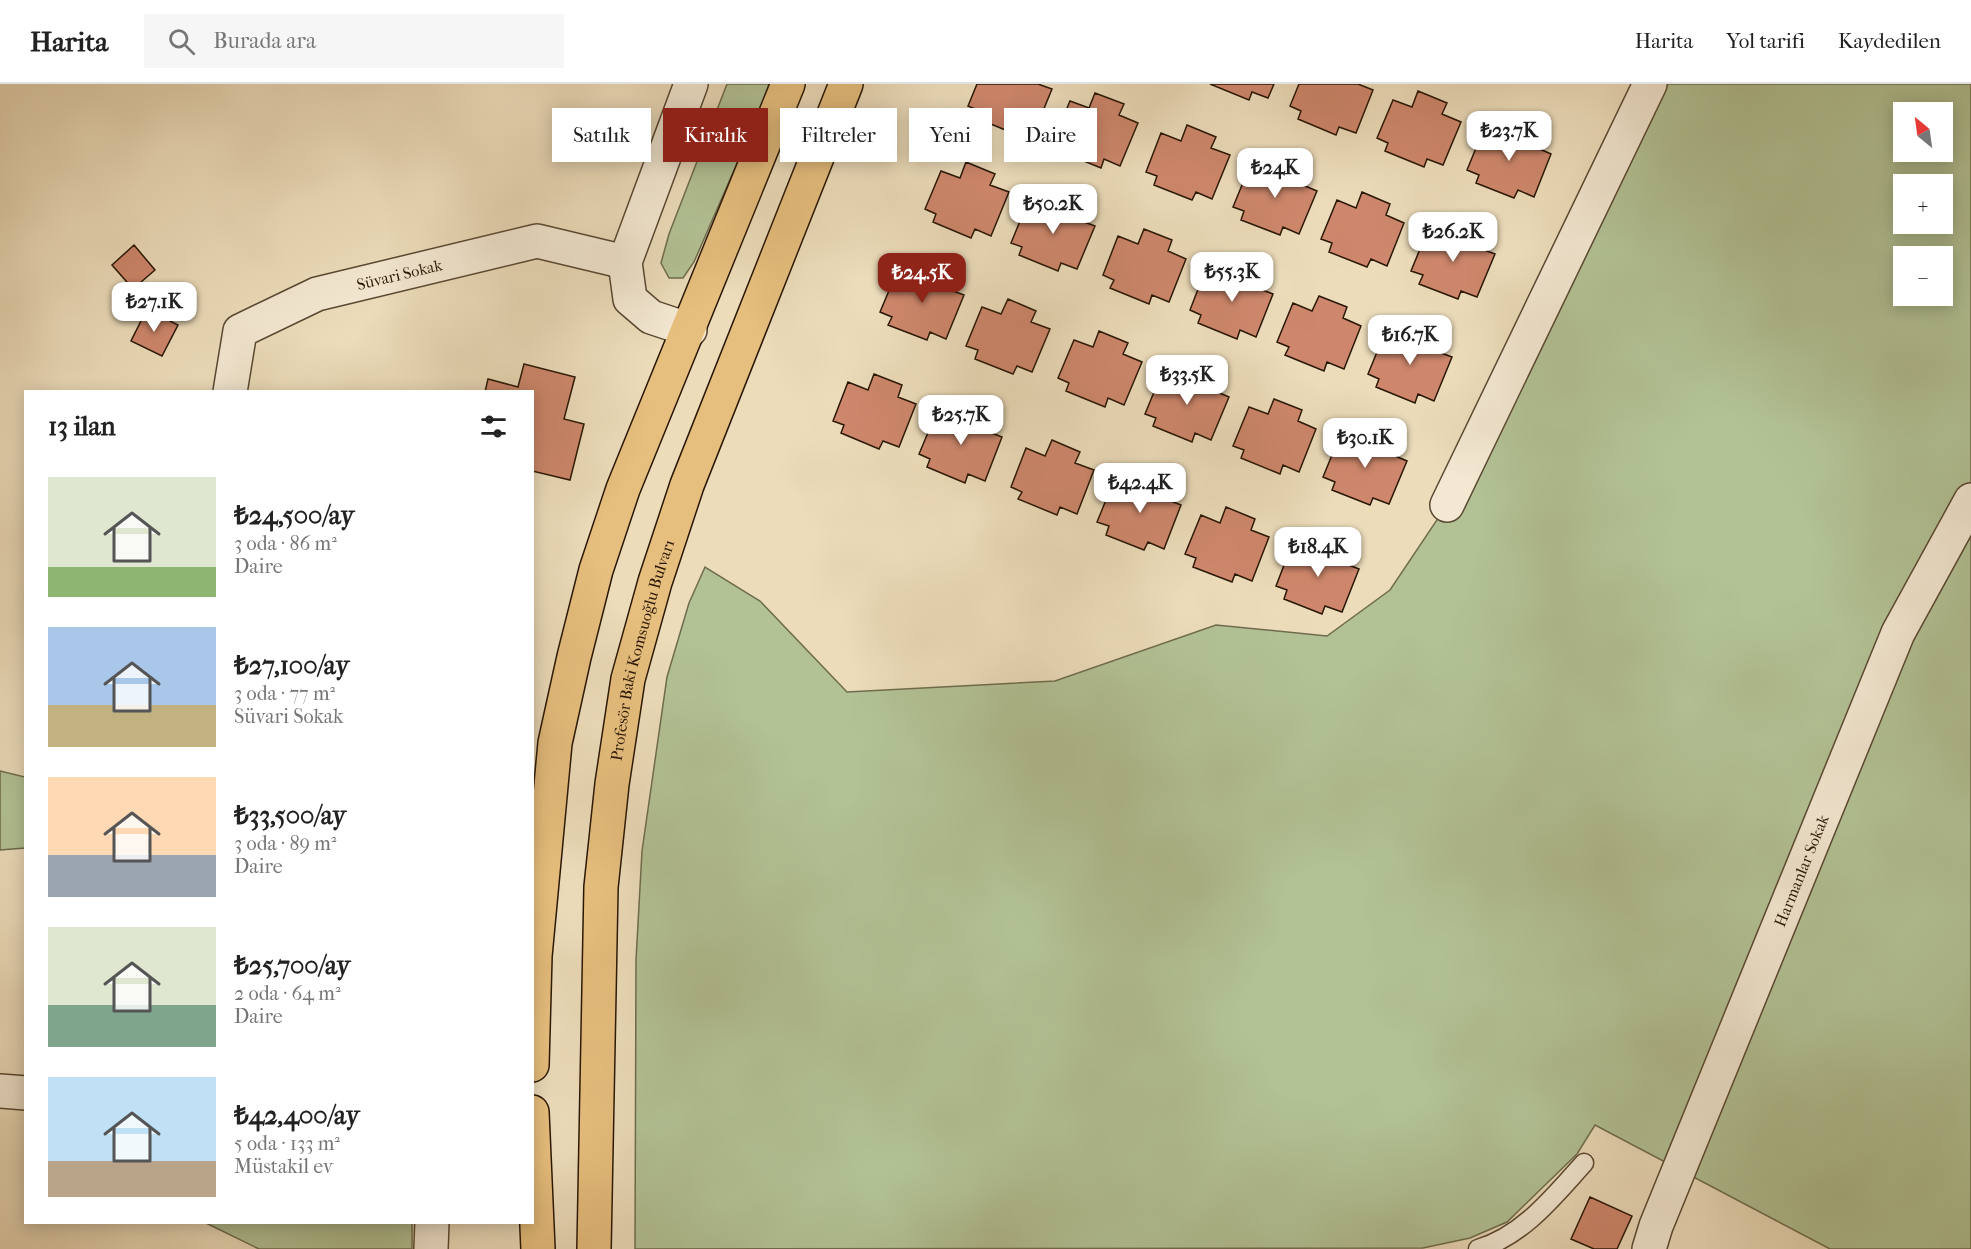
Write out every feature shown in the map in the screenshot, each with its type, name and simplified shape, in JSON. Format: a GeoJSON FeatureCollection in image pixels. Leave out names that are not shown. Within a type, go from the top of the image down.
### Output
{"type":"FeatureCollection","features":[{"type":"Feature","properties":{"kind":"main road"},"geometry":{"type":"LineString","coordinates":[[534,992],[543,857],[555,743],[573,657],[596,570],[624,489],[788,84]]}},
{"type":"Feature","properties":{"kind":"main road","name":"Profesör Baki Komsuoğlu Bulvarı"},"geometry":{"type":"LineString","coordinates":[[594,1249],[601,887],[612,784],[628,679],[655,582],[687,485],[846,84]]}},
{"type":"Feature","properties":{"kind":"main road"},"geometry":{"type":"LineString","coordinates":[[534,1158],[538,1249]]}},
{"type":"Feature","properties":{"kind":"street"},"geometry":{"type":"LineString","coordinates":[[690,330],[651,317],[630,299],[626,262],[691,84]]}},
{"type":"Feature","properties":{"kind":"street"},"geometry":{"type":"LineString","coordinates":[[1447,505],[1650,84]]}},
{"type":"Feature","properties":{"kind":"street","name":"Süvari Sokak"},"geometry":{"type":"LineString","coordinates":[[230,390],[240,331],[317,294],[537,241],[626,262]]}},
{"type":"Feature","properties":{"kind":"street","name":"Harmanlar Sokak"},"geometry":{"type":"LineString","coordinates":[[1649,1249],[1665,1204],[1898,633],[1971,500]]}},
{"type":"Feature","properties":{"kind":"street"},"geometry":{"type":"LineString","coordinates":[[0,1091],[24,1093]]}},
{"type":"Feature","properties":{"kind":"street"},"geometry":{"type":"LineString","coordinates":[[431,1249],[432,1224]]}},
{"type":"Feature","properties":{"kind":"lane"},"geometry":{"type":"LineString","coordinates":[[1478,1249],[1489,1246],[1516,1231],[1547,1204],[1584,1163]]}},
{"type":"Feature","properties":{"kind":"green space"},"geometry":{"type":"Polygon","coordinates":[[[727,84],[769,84],[761,108],[718,108],[727,84]]]}},
{"type":"Feature","properties":{"kind":"green space"},"geometry":{"type":"Polygon","coordinates":[[[1650,84],[1971,84],[1971,1249],[1830,1249],[1595,1125],[1577,1154],[1507,1222],[1470,1238],[1423,1248],[635,1249],[636,960],[642,851],[667,677],[689,603],[705,567],[760,601],[847,692],[1055,681],[1216,625],[1327,636],[1390,590],[1447,505],[1650,84]]]}},
{"type":"Feature","properties":{"kind":"green space"},"geometry":{"type":"Polygon","coordinates":[[[697,162],[738,162],[694,262],[683,278],[669,278],[661,263],[669,234],[697,162]]]}},
{"type":"Feature","properties":{"kind":"green space"},"geometry":{"type":"Polygon","coordinates":[[[0,771],[24,777],[24,848],[0,850],[0,771]]]}},
{"type":"Feature","properties":{"kind":"green space"},"geometry":{"type":"Polygon","coordinates":[[[208,1224],[412,1224],[412,1249],[259,1249],[208,1224]]]}},
{"type":"Feature","properties":{"kind":"building"},"geometry":{"type":"Polygon","coordinates":[[[977,84],[1038,84],[1052,89],[1044,108],[1004,108],[1004,129],[992,125],[992,108],[968,106],[977,84]]]}},
{"type":"Feature","properties":{"kind":"building"},"geometry":{"type":"Polygon","coordinates":[[[1210,84],[1274,84],[1268,98],[1252,92],[1249,100],[1210,84]]]}},
{"type":"Feature","properties":{"kind":"building"},"geometry":{"type":"Polygon","coordinates":[[[1299,84],[1358,84],[1373,90],[1356,133],[1339,127],[1336,135],[1298,119],[1301,111],[1290,106],[1299,84]]]}},
{"type":"Feature","properties":{"kind":"building"},"geometry":{"type":"Polygon","coordinates":[[[1418,91],[1447,103],[1442,114],[1461,122],[1443,165],[1427,159],[1424,167],[1385,151],[1388,143],[1377,138],[1393,100],[1412,107],[1418,91]]]}},
{"type":"Feature","properties":{"kind":"building"},"geometry":{"type":"Polygon","coordinates":[[[1095,93],[1124,104],[1119,115],[1138,123],[1120,166],[1104,159],[1101,168],[1086,162],[1097,162],[1097,108],[1089,108],[1095,93]]]}},
{"type":"Feature","properties":{"kind":"building"},"geometry":{"type":"Polygon","coordinates":[[[1070,101],[1089,108],[1067,108],[1070,101]]]}},
{"type":"Feature","properties":{"kind":"building"},"geometry":{"type":"Polygon","coordinates":[[[1509,124],[1537,135],[1533,146],[1551,154],[1534,197],[1518,190],[1514,198],[1476,183],[1479,175],[1467,170],[1483,131],[1503,139],[1509,124]]]}},
{"type":"Feature","properties":{"kind":"building"},"geometry":{"type":"Polygon","coordinates":[[[1187,125],[1216,137],[1211,148],[1230,155],[1212,199],[1196,192],[1192,200],[1154,185],[1157,176],[1146,172],[1161,133],[1181,141],[1187,125]]]}},
{"type":"Feature","properties":{"kind":"building"},"geometry":{"type":"Polygon","coordinates":[[[1274,160],[1303,172],[1298,183],[1317,191],[1299,234],[1283,227],[1280,235],[1241,220],[1244,211],[1233,207],[1249,168],[1268,176],[1274,160]]]}},
{"type":"Feature","properties":{"kind":"building"},"geometry":{"type":"Polygon","coordinates":[[[966,162],[995,174],[990,185],[1009,192],[991,236],[975,229],[971,238],[933,222],[936,214],[925,209],[941,171],[960,178],[966,162]]]}},
{"type":"Feature","properties":{"kind":"building"},"geometry":{"type":"Polygon","coordinates":[[[1362,192],[1390,204],[1386,215],[1404,223],[1387,266],[1371,259],[1367,267],[1329,252],[1332,243],[1321,239],[1337,200],[1356,208],[1362,192]]]}},
{"type":"Feature","properties":{"kind":"building"},"geometry":{"type":"Polygon","coordinates":[[[1052,196],[1081,207],[1076,219],[1095,226],[1077,269],[1061,263],[1058,271],[1019,255],[1022,247],[1011,243],[1027,204],[1046,211],[1052,196]]]}},
{"type":"Feature","properties":{"kind":"building"},"geometry":{"type":"Polygon","coordinates":[[[1452,224],[1481,235],[1476,247],[1495,254],[1477,297],[1461,291],[1458,299],[1419,284],[1423,275],[1411,271],[1427,232],[1446,240],[1452,224]]]}},
{"type":"Feature","properties":{"kind":"building"},"geometry":{"type":"Polygon","coordinates":[[[1144,229],[1172,240],[1168,251],[1186,259],[1169,302],[1152,295],[1149,304],[1110,288],[1114,280],[1103,275],[1118,236],[1138,244],[1144,229]]]}},
{"type":"Feature","properties":{"kind":"building"},"geometry":{"type":"Polygon","coordinates":[[[134,245],[155,270],[133,289],[112,265],[134,245]]]}},
{"type":"Feature","properties":{"kind":"building"},"geometry":{"type":"Polygon","coordinates":[[[1231,264],[1259,275],[1255,287],[1273,294],[1256,337],[1240,330],[1237,339],[1198,323],[1201,315],[1190,310],[1205,271],[1225,279],[1231,264]]]}},
{"type":"Feature","properties":{"kind":"building"},"geometry":{"type":"Polygon","coordinates":[[[922,265],[950,277],[945,288],[964,295],[946,339],[930,332],[927,340],[888,325],[892,317],[880,312],[896,274],[915,281],[922,265]]]}},
{"type":"Feature","properties":{"kind":"building"},"geometry":{"type":"Polygon","coordinates":[[[1319,296],[1347,307],[1343,318],[1361,326],[1344,369],[1327,362],[1324,371],[1285,355],[1289,347],[1277,342],[1293,303],[1312,311],[1319,296]]]}},
{"type":"Feature","properties":{"kind":"building"},"geometry":{"type":"Polygon","coordinates":[[[1008,299],[1036,311],[1031,322],[1050,329],[1032,372],[1017,366],[1013,374],[975,359],[978,350],[966,346],[982,307],[1001,314],[1008,299]]]}},
{"type":"Feature","properties":{"kind":"building"},"geometry":{"type":"Polygon","coordinates":[[[147,309],[178,325],[162,356],[131,341],[147,309]]]}},
{"type":"Feature","properties":{"kind":"building"},"geometry":{"type":"Polygon","coordinates":[[[1409,327],[1438,339],[1433,350],[1452,357],[1434,401],[1418,394],[1415,403],[1376,387],[1379,379],[1368,374],[1384,335],[1403,343],[1409,327]]]}},
{"type":"Feature","properties":{"kind":"building"},"geometry":{"type":"Polygon","coordinates":[[[1099,331],[1128,343],[1123,354],[1142,362],[1124,405],[1108,398],[1105,407],[1066,391],[1069,383],[1058,378],[1074,340],[1093,347],[1099,331]]]}},
{"type":"Feature","properties":{"kind":"building"},"geometry":{"type":"Polygon","coordinates":[[[524,364],[575,377],[564,419],[584,424],[570,480],[534,471],[534,390],[485,390],[488,379],[518,387],[524,364]]]}},
{"type":"Feature","properties":{"kind":"building"},"geometry":{"type":"Polygon","coordinates":[[[1186,367],[1215,378],[1210,389],[1229,397],[1211,440],[1195,433],[1192,442],[1153,426],[1156,418],[1145,414],[1161,375],[1180,382],[1186,367]]]}},
{"type":"Feature","properties":{"kind":"building"},"geometry":{"type":"Polygon","coordinates":[[[874,374],[902,385],[898,397],[916,404],[899,447],[883,441],[879,449],[841,433],[844,425],[833,421],[848,382],[868,390],[874,374]]]}},
{"type":"Feature","properties":{"kind":"building"},"geometry":{"type":"Polygon","coordinates":[[[1274,399],[1302,410],[1298,421],[1316,429],[1299,472],[1283,465],[1280,474],[1241,458],[1244,450],[1233,446],[1249,407],[1268,414],[1274,399]]]}},
{"type":"Feature","properties":{"kind":"building"},"geometry":{"type":"Polygon","coordinates":[[[960,407],[988,419],[984,430],[1002,437],[985,481],[968,474],[965,483],[927,467],[930,459],[919,454],[935,416],[954,423],[960,407]]]}},
{"type":"Feature","properties":{"kind":"building"},"geometry":{"type":"Polygon","coordinates":[[[1365,430],[1393,442],[1388,453],[1407,461],[1389,504],[1373,498],[1370,505],[1332,490],[1335,482],[1323,477],[1339,438],[1358,446],[1365,430]]]}},
{"type":"Feature","properties":{"kind":"building"},"geometry":{"type":"Polygon","coordinates":[[[1052,440],[1080,452],[1075,463],[1094,470],[1077,514],[1060,507],[1057,515],[1018,499],[1022,492],[1011,487],[1026,448],[1045,456],[1052,440]]]}},
{"type":"Feature","properties":{"kind":"building"},"geometry":{"type":"Polygon","coordinates":[[[1139,475],[1167,487],[1163,498],[1181,505],[1164,549],[1148,542],[1144,550],[1106,535],[1109,526],[1097,522],[1113,483],[1132,491],[1139,475]]]}},
{"type":"Feature","properties":{"kind":"building"},"geometry":{"type":"Polygon","coordinates":[[[1226,507],[1255,519],[1251,530],[1269,537],[1252,581],[1235,574],[1232,582],[1193,567],[1196,558],[1185,554],[1201,515],[1220,523],[1226,507]]]}},
{"type":"Feature","properties":{"kind":"building"},"geometry":{"type":"Polygon","coordinates":[[[1317,539],[1345,550],[1341,562],[1359,569],[1342,612],[1325,606],[1322,614],[1284,599],[1287,590],[1276,586],[1291,547],[1311,555],[1317,539]]]}},
{"type":"Feature","properties":{"kind":"building"},"geometry":{"type":"Polygon","coordinates":[[[1590,1197],[1632,1216],[1617,1249],[1594,1249],[1571,1239],[1590,1197]]]}}]}
